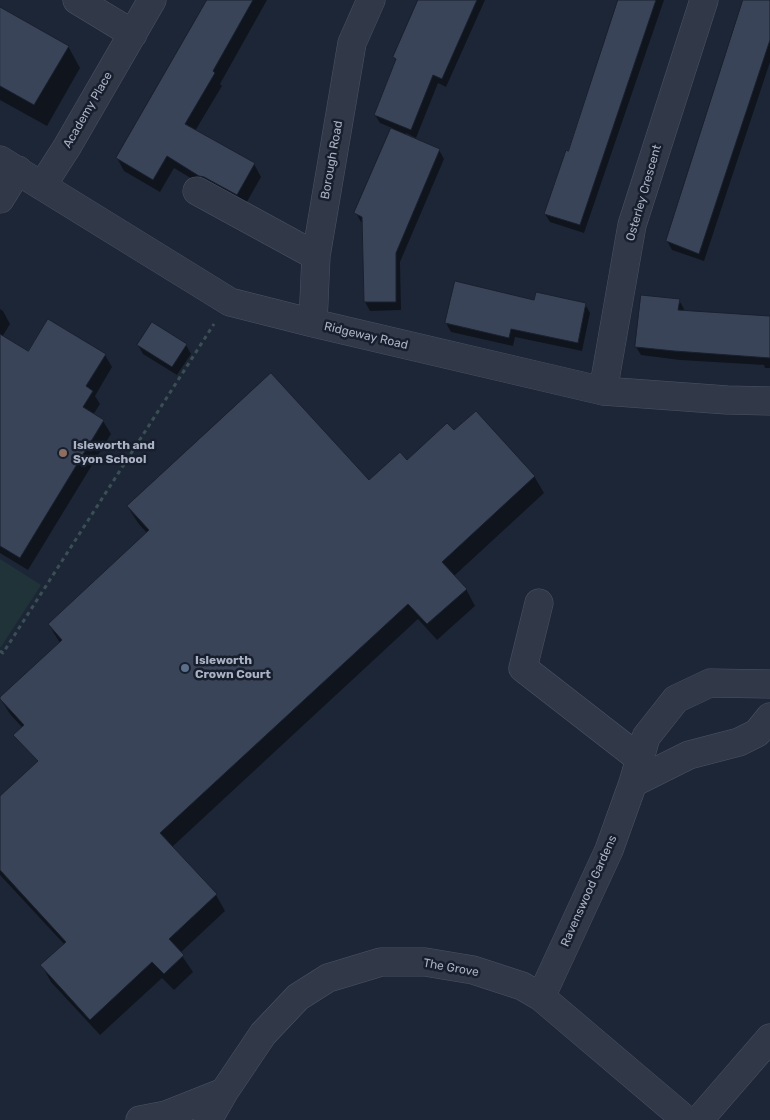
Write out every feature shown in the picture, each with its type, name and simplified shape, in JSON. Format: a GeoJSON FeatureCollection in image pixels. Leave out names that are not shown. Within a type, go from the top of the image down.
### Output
{"type":"FeatureCollection","features":[{"type":"Feature","properties":{"kind":"street"},"geometry":{"type":"LineString","coordinates":[[77,0],[133,34]]}},
{"type":"Feature","properties":{"kind":"street","name":"Academy Place"},"geometry":{"type":"LineString","coordinates":[[42,186],[152,0]]}},
{"type":"Feature","properties":{"kind":"street","name":"Borough Road"},"geometry":{"type":"LineString","coordinates":[[313,323],[316,256],[352,43],[371,0]]}},
{"type":"Feature","properties":{"kind":"street","name":"Osterley Crescent"},"geometry":{"type":"LineString","coordinates":[[603,391],[632,225],[704,0]]}},
{"type":"Feature","properties":{"kind":"street"},"geometry":{"type":"LineString","coordinates":[[0,199],[9,165]]}},
{"type":"Feature","properties":{"kind":"street","name":"Ridgeway Road"},"geometry":{"type":"LineString","coordinates":[[9,165],[230,302],[603,391],[727,400],[770,401]]}},
{"type":"Feature","properties":{"kind":"street"},"geometry":{"type":"LineString","coordinates":[[197,191],[316,256]]}},
{"type":"Feature","properties":{"kind":"street"},"geometry":{"type":"LineString","coordinates":[[539,603],[524,668],[637,771],[739,742],[757,733],[770,717]]}},
{"type":"Feature","properties":{"kind":"street","name":"Ravenswood Gardens"},"geometry":{"type":"LineString","coordinates":[[542,997],[609,850],[637,771],[646,737],[676,699],[710,683],[770,684]]}},
{"type":"Feature","properties":{"kind":"street","name":"The Grove"},"geometry":{"type":"LineString","coordinates":[[208,1120],[224,1092],[263,1034],[298,997],[328,978],[381,962],[425,962],[473,970],[522,986],[542,997],[686,1120]]}},
{"type":"Feature","properties":{"kind":"street"},"geometry":{"type":"LineString","coordinates":[[699,1120],[770,1038]]}},
{"type":"Feature","properties":{"kind":"street"},"geometry":{"type":"LineString","coordinates":[[140,1120],[166,1115],[224,1092]]}},
{"type":"Feature","properties":{"kind":"path"},"geometry":{"type":"LineString","coordinates":[[0,651],[3,653],[230,302]]}},
{"type":"Feature","properties":{"kind":"green space"},"geometry":{"type":"Polygon","coordinates":[[[0,559],[41,585],[1,647],[0,647],[0,559]]]}},
{"type":"Feature","properties":{"kind":"building"},"geometry":{"type":"Polygon","coordinates":[[[207,0],[253,0],[213,71],[215,73],[185,124],[255,163],[237,195],[199,176],[167,156],[153,180],[116,158],[207,0]]]}},
{"type":"Feature","properties":{"kind":"building"},"geometry":{"type":"Polygon","coordinates":[[[418,0],[477,0],[442,79],[433,75],[411,130],[374,115],[396,59],[393,57],[418,0]]]}},
{"type":"Feature","properties":{"kind":"building"},"geometry":{"type":"Polygon","coordinates":[[[618,0],[656,0],[580,225],[544,214],[566,150],[568,151],[618,0]]]}},
{"type":"Feature","properties":{"kind":"building"},"geometry":{"type":"Polygon","coordinates":[[[743,0],[770,0],[770,40],[699,254],[666,241],[743,0]]]}},
{"type":"Feature","properties":{"kind":"building"},"geometry":{"type":"Polygon","coordinates":[[[0,7],[69,46],[34,105],[0,86],[0,7]]]}},
{"type":"Feature","properties":{"kind":"building"},"geometry":{"type":"Polygon","coordinates":[[[391,128],[440,149],[396,253],[396,302],[364,302],[362,217],[354,213],[391,128]]]}},
{"type":"Feature","properties":{"kind":"building"},"geometry":{"type":"Polygon","coordinates":[[[455,281],[534,300],[536,292],[586,303],[578,343],[511,329],[509,338],[445,323],[455,281]]]}},
{"type":"Feature","properties":{"kind":"building"},"geometry":{"type":"Polygon","coordinates":[[[641,295],[680,299],[678,310],[770,316],[770,358],[635,347],[641,295]]]}},
{"type":"Feature","properties":{"kind":"building"},"geometry":{"type":"Polygon","coordinates":[[[48,319],[106,354],[86,386],[93,391],[83,407],[104,420],[20,558],[0,546],[0,334],[28,351],[48,319]]]}},
{"type":"Feature","properties":{"kind":"building"},"geometry":{"type":"Polygon","coordinates":[[[152,322],[187,344],[172,367],[137,345],[152,322]]]}},
{"type":"Feature","properties":{"kind":"building","name":"Isleworth Crown Court"},"geometry":{"type":"Polygon","coordinates":[[[271,373],[369,480],[400,452],[407,460],[447,423],[454,430],[476,411],[535,476],[442,562],[467,589],[427,624],[408,604],[160,833],[217,894],[169,939],[184,955],[164,974],[152,962],[90,1020],[40,965],[66,942],[0,870],[0,796],[38,761],[13,735],[24,725],[0,697],[62,640],[48,624],[149,530],[127,506],[271,373]]]}},
{"type":"Feature","properties":{"kind":"place","name":"Isleworth and Syon School"},"geometry":{"type":"Point","coordinates":[63,453]}},
{"type":"Feature","properties":{"kind":"place","name":"Isleworth Crown Court"},"geometry":{"type":"Point","coordinates":[185,668]}}]}
